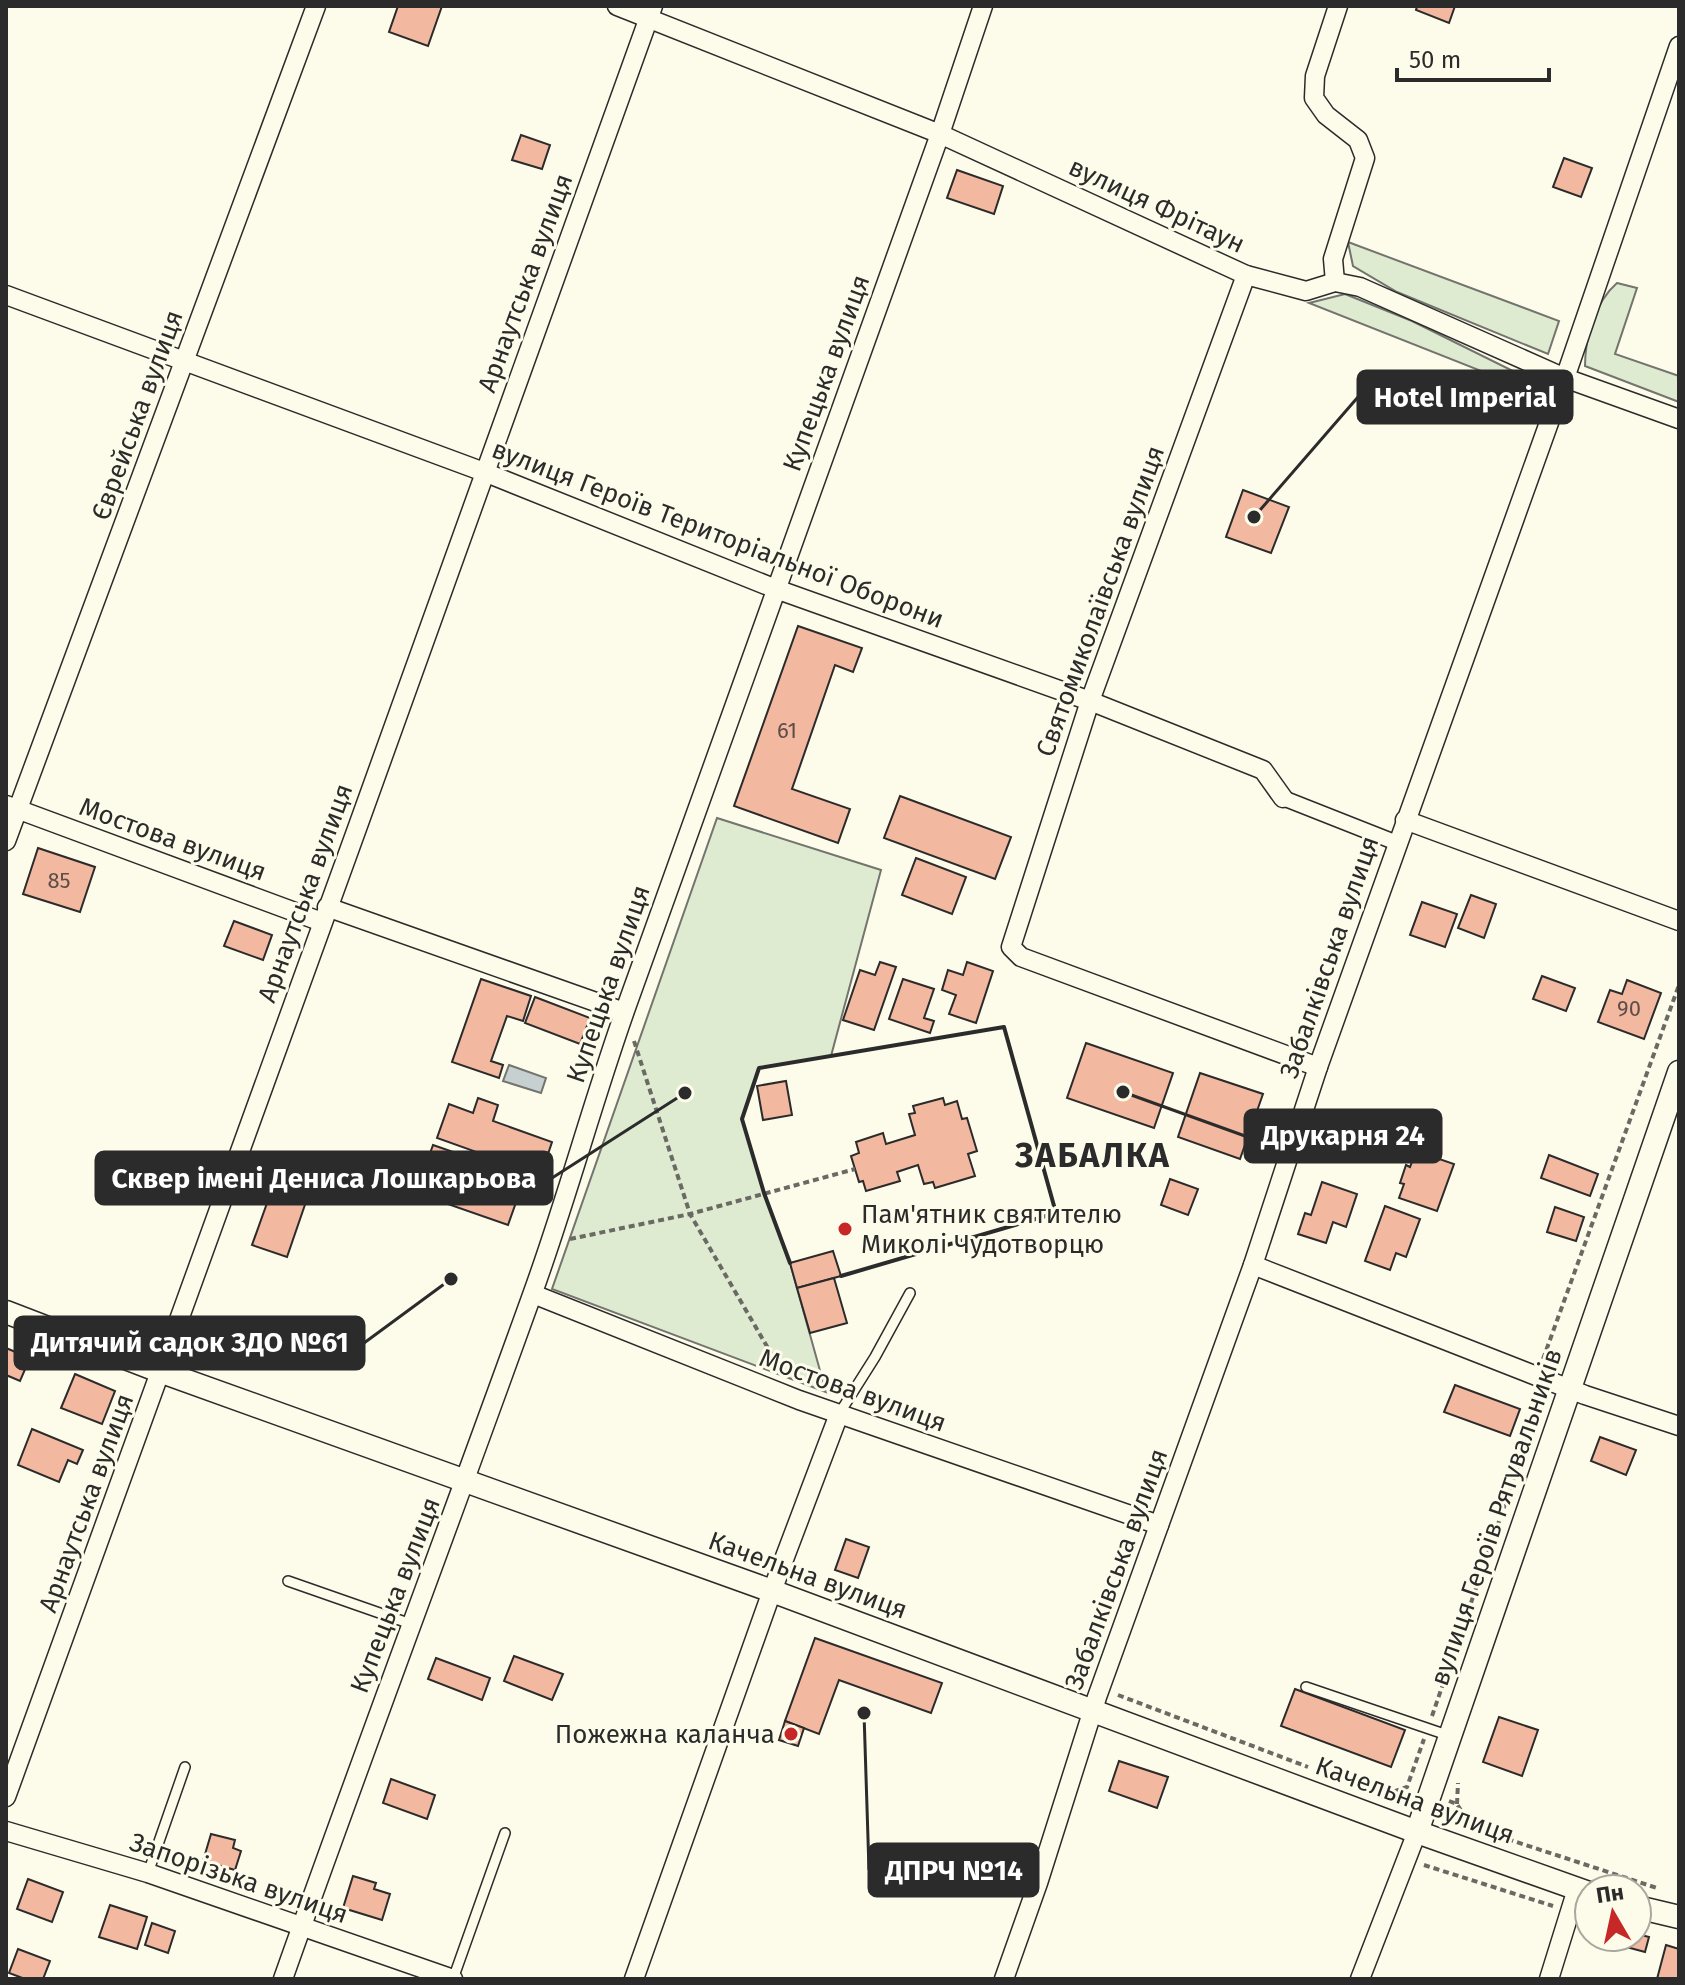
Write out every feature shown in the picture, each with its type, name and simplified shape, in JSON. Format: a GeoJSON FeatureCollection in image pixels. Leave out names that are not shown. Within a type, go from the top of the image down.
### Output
{"type":"FeatureCollection","features":[{"type":"Feature","properties":{"kind":"street","name":"Єврейська вулиця"},"geometry":{"type":"LineString","coordinates":[[6,841],[12,807],[185,359],[316,6]]}},
{"type":"Feature","properties":{"kind":"street","name":"вулиця Фрітаун"},"geometry":{"type":"LineString","coordinates":[[617,6],[651,12],[940,134],[1246,275],[1306,291],[1335,282],[1360,287],[1565,378],[1679,419]]}},
{"type":"Feature","properties":{"kind":"street","name":"Купецька вулиця"},"geometry":{"type":"LineString","coordinates":[[283,1979],[533,1294],[624,1012],[940,134],[983,6]]}},
{"type":"Feature","properties":{"kind":"street"},"geometry":{"type":"LineString","coordinates":[[1335,282],[1333,259],[1365,158],[1358,140],[1326,115],[1314,98],[1315,76],[1338,6]]}},
{"type":"Feature","properties":{"kind":"street","name":"Арнаутська вулиця"},"geometry":{"type":"LineString","coordinates":[[6,1797],[651,12]]}},
{"type":"Feature","properties":{"kind":"street","name":"Забалківська вулиця"},"geometry":{"type":"LineString","coordinates":[[1004,1979],[1100,1688],[1253,1265],[1318,1067],[1565,378],[1679,46]]}},
{"type":"Feature","properties":{"kind":"street","name":"Святомиколаївська вулиця"},"geometry":{"type":"LineString","coordinates":[[1246,275],[1090,701],[1011,947],[1021,957],[1318,1067]]}},
{"type":"Feature","properties":{"kind":"street","name":"вулиця Героїв Територіальної Оборони"},"geometry":{"type":"LineString","coordinates":[[6,295],[484,472],[776,589],[1090,701],[1263,770],[1283,798],[1397,843]]}},
{"type":"Feature","properties":{"kind":"street","name":"Мостова вулиця"},"geometry":{"type":"LineString","coordinates":[[12,807],[624,1012]]}},
{"type":"Feature","properties":{"kind":"street"},"geometry":{"type":"LineString","coordinates":[[1405,820],[1679,921]]}},
{"type":"Feature","properties":{"kind":"street","name":"вулиця Героїв Рятувальників"},"geometry":{"type":"LineString","coordinates":[[1360,1979],[1431,1794],[1679,1072]]}},
{"type":"Feature","properties":{"kind":"street"},"geometry":{"type":"LineString","coordinates":[[1253,1265],[1537,1376],[1679,1426]]}},
{"type":"Feature","properties":{"kind":"street","name":"Мостова вулиця"},"geometry":{"type":"LineString","coordinates":[[533,1294],[799,1400],[1159,1525]]}},
{"type":"Feature","properties":{"kind":"street","name":"Качельна вулиця"},"geometry":{"type":"LineString","coordinates":[[6,1312],[162,1372],[772,1591],[1573,1887]]}},
{"type":"Feature","properties":{"kind":"street"},"geometry":{"type":"LineString","coordinates":[[634,1979],[772,1591],[839,1414]]}},
{"type":"Feature","properties":{"kind":"street","name":"Запорізька вулиця"},"geometry":{"type":"LineString","coordinates":[[6,1831],[148,1873],[453,1979]]}},
{"type":"Feature","properties":{"kind":"street"},"geometry":{"type":"LineString","coordinates":[[1549,1979],[1573,1906]]}},
{"type":"Feature","properties":{"kind":"street"},"geometry":{"type":"LineString","coordinates":[[1653,1911],[1679,1917]]}},
{"type":"Feature","properties":{"kind":"lane"},"geometry":{"type":"LineString","coordinates":[[839,1414],[910,1293]]}},
{"type":"Feature","properties":{"kind":"lane"},"geometry":{"type":"LineString","coordinates":[[288,1581],[411,1624]]}},
{"type":"Feature","properties":{"kind":"lane"},"geometry":{"type":"LineString","coordinates":[[1306,1687],[1450,1736]]}},
{"type":"Feature","properties":{"kind":"lane"},"geometry":{"type":"LineString","coordinates":[[148,1873],[185,1767]]}},
{"type":"Feature","properties":{"kind":"lane"},"geometry":{"type":"LineString","coordinates":[[453,1979],[505,1833]]}},
{"type":"Feature","properties":{"kind":"path"},"geometry":{"type":"LineString","coordinates":[[1371,1790],[1386,1796],[1407,1787],[1537,1411],[1537,1376],[1679,985]]}},
{"type":"Feature","properties":{"kind":"path"},"geometry":{"type":"LineString","coordinates":[[624,1012],[690,1214],[799,1400]]}},
{"type":"Feature","properties":{"kind":"path"},"geometry":{"type":"LineString","coordinates":[[551,1243],[690,1214],[855,1169]]}},
{"type":"Feature","properties":{"kind":"path"},"geometry":{"type":"LineString","coordinates":[[1100,1688],[1314,1769]]}},
{"type":"Feature","properties":{"kind":"path"},"geometry":{"type":"LineString","coordinates":[[1431,1794],[1457,1804],[1469,1824],[1482,1831]]}},
{"type":"Feature","properties":{"kind":"path"},"geometry":{"type":"LineString","coordinates":[[1497,1836],[1662,1890]]}},
{"type":"Feature","properties":{"kind":"path"},"geometry":{"type":"LineString","coordinates":[[1406,1860],[1570,1911]]}},
{"type":"Feature","properties":{"kind":"green space"},"geometry":{"type":"Polygon","coordinates":[[[1348,242],[1559,321],[1548,354],[1397,292],[1353,266],[1348,242]]]}},
{"type":"Feature","properties":{"kind":"green space"},"geometry":{"type":"Polygon","coordinates":[[[1617,283],[1637,288],[1615,354],[1679,376],[1679,402],[1585,366],[1587,344],[1597,310],[1617,283]]]}},
{"type":"Feature","properties":{"kind":"green space"},"geometry":{"type":"Polygon","coordinates":[[[1345,294],[1412,321],[1517,373],[1524,388],[1309,303],[1345,294]]]}},
{"type":"Feature","properties":{"kind":"green space"},"geometry":{"type":"Polygon","coordinates":[[[717,818],[881,870],[831,1056],[759,1068],[742,1119],[764,1193],[790,1263],[826,1392],[552,1289],[717,818]]]}},
{"type":"Feature","properties":{"kind":"shaded area"},"geometry":{"type":"Polygon","coordinates":[[[509,1065],[546,1078],[541,1093],[503,1081],[509,1065]]]}},
{"type":"Feature","properties":{"kind":"building"},"geometry":{"type":"Polygon","coordinates":[[[398,6],[442,6],[428,46],[389,32],[398,6]]]}},
{"type":"Feature","properties":{"kind":"building"},"geometry":{"type":"Polygon","coordinates":[[[1417,6],[1455,6],[1449,23],[1416,10],[1417,6]]]}},
{"type":"Feature","properties":{"kind":"building"},"geometry":{"type":"Polygon","coordinates":[[[521,135],[550,145],[542,169],[512,160],[521,135]]]}},
{"type":"Feature","properties":{"kind":"building"},"geometry":{"type":"Polygon","coordinates":[[[1564,158],[1592,168],[1581,197],[1553,187],[1564,158]]]}},
{"type":"Feature","properties":{"kind":"building"},"geometry":{"type":"Polygon","coordinates":[[[957,170],[1003,186],[994,214],[947,198],[957,170]]]}},
{"type":"Feature","properties":{"kind":"building"},"geometry":{"type":"Polygon","coordinates":[[[1243,490],[1289,507],[1271,553],[1226,537],[1243,490]]]}},
{"type":"Feature","properties":{"kind":"building"},"geometry":{"type":"Polygon","coordinates":[[[798,626],[862,648],[853,672],[835,665],[792,789],[850,809],[838,843],[734,806],[798,626]]]}},
{"type":"Feature","properties":{"kind":"building"},"geometry":{"type":"Polygon","coordinates":[[[900,796],[1011,837],[995,879],[884,838],[900,796]]]}},
{"type":"Feature","properties":{"kind":"building"},"geometry":{"type":"Polygon","coordinates":[[[38,848],[95,867],[80,912],[23,894],[38,848]]]}},
{"type":"Feature","properties":{"kind":"building"},"geometry":{"type":"Polygon","coordinates":[[[916,858],[966,877],[952,914],[902,895],[916,858]]]}},
{"type":"Feature","properties":{"kind":"building"},"geometry":{"type":"Polygon","coordinates":[[[1471,895],[1496,904],[1484,938],[1458,928],[1471,895]]]}},
{"type":"Feature","properties":{"kind":"building"},"geometry":{"type":"Polygon","coordinates":[[[1422,902],[1457,914],[1445,947],[1410,935],[1422,902]]]}},
{"type":"Feature","properties":{"kind":"building"},"geometry":{"type":"Polygon","coordinates":[[[234,921],[272,935],[263,960],[224,946],[234,921]]]}},
{"type":"Feature","properties":{"kind":"building"},"geometry":{"type":"Polygon","coordinates":[[[880,962],[896,967],[874,1030],[843,1020],[860,970],[875,975],[880,962]]]}},
{"type":"Feature","properties":{"kind":"building"},"geometry":{"type":"Polygon","coordinates":[[[967,962],[993,971],[976,1023],[949,1014],[956,995],[942,990],[948,970],[963,975],[967,962]]]}},
{"type":"Feature","properties":{"kind":"building"},"geometry":{"type":"Polygon","coordinates":[[[1542,976],[1575,988],[1566,1011],[1533,999],[1542,976]]]}},
{"type":"Feature","properties":{"kind":"building"},"geometry":{"type":"Polygon","coordinates":[[[481,979],[531,996],[523,1021],[507,1016],[491,1061],[503,1065],[499,1078],[452,1062],[481,979]]]}},
{"type":"Feature","properties":{"kind":"building"},"geometry":{"type":"Polygon","coordinates":[[[903,979],[934,989],[924,1018],[934,1021],[930,1033],[889,1019],[903,979]]]}},
{"type":"Feature","properties":{"kind":"building"},"geometry":{"type":"Polygon","coordinates":[[[1627,980],[1661,993],[1644,1039],[1598,1022],[1610,990],[1622,994],[1627,980]]]}},
{"type":"Feature","properties":{"kind":"building"},"geometry":{"type":"Polygon","coordinates":[[[535,997],[590,1018],[580,1044],[525,1023],[535,997]]]}},
{"type":"Feature","properties":{"kind":"building"},"geometry":{"type":"Polygon","coordinates":[[[1086,1043],[1173,1073],[1154,1128],[1067,1098],[1086,1043]]]}},
{"type":"Feature","properties":{"kind":"building"},"geometry":{"type":"Polygon","coordinates":[[[1200,1073],[1263,1094],[1240,1159],[1178,1137],[1200,1073]]]}},
{"type":"Feature","properties":{"kind":"building"},"geometry":{"type":"Polygon","coordinates":[[[786,1081],[792,1115],[763,1120],[757,1086],[786,1081]]]}},
{"type":"Feature","properties":{"kind":"building"},"geometry":{"type":"Polygon","coordinates":[[[478,1098],[498,1105],[493,1121],[552,1142],[541,1175],[437,1138],[449,1104],[473,1113],[478,1098]]]}},
{"type":"Feature","properties":{"kind":"building"},"geometry":{"type":"Polygon","coordinates":[[[943,1098],[945,1105],[957,1101],[962,1119],[967,1118],[977,1151],[968,1154],[975,1176],[935,1188],[933,1182],[924,1184],[918,1165],[897,1172],[900,1181],[866,1191],[863,1181],[859,1182],[851,1156],[859,1153],[856,1142],[883,1133],[886,1144],[915,1135],[909,1114],[915,1113],[913,1106],[943,1098]]]}},
{"type":"Feature","properties":{"kind":"building"},"geometry":{"type":"Polygon","coordinates":[[[433,1145],[525,1177],[508,1225],[416,1193],[433,1145]]]}},
{"type":"Feature","properties":{"kind":"building"},"geometry":{"type":"Polygon","coordinates":[[[1416,1151],[1454,1164],[1437,1211],[1399,1198],[1406,1165],[1410,1167],[1416,1151]]]}},
{"type":"Feature","properties":{"kind":"building"},"geometry":{"type":"Polygon","coordinates":[[[1549,1155],[1598,1174],[1590,1196],[1541,1178],[1549,1155]]]}},
{"type":"Feature","properties":{"kind":"building"},"geometry":{"type":"Polygon","coordinates":[[[276,1178],[310,1190],[287,1257],[252,1245],[276,1178]]]}},
{"type":"Feature","properties":{"kind":"building"},"geometry":{"type":"Polygon","coordinates":[[[1170,1179],[1198,1189],[1188,1215],[1161,1205],[1170,1179]]]}},
{"type":"Feature","properties":{"kind":"building"},"geometry":{"type":"Polygon","coordinates":[[[1322,1182],[1357,1194],[1346,1227],[1333,1222],[1326,1243],[1298,1234],[1305,1213],[1311,1215],[1322,1182]]]}},
{"type":"Feature","properties":{"kind":"building"},"geometry":{"type":"Polygon","coordinates":[[[1385,1206],[1420,1219],[1406,1257],[1396,1253],[1390,1270],[1365,1261],[1385,1206]]]}},
{"type":"Feature","properties":{"kind":"building"},"geometry":{"type":"Polygon","coordinates":[[[1555,1207],[1584,1217],[1576,1241],[1547,1232],[1555,1207]]]}},
{"type":"Feature","properties":{"kind":"building"},"geometry":{"type":"Polygon","coordinates":[[[833,1251],[841,1276],[797,1288],[790,1263],[833,1251]]]}},
{"type":"Feature","properties":{"kind":"building"},"geometry":{"type":"Polygon","coordinates":[[[834,1278],[847,1323],[810,1333],[797,1288],[834,1278]]]}},
{"type":"Feature","properties":{"kind":"building"},"geometry":{"type":"Polygon","coordinates":[[[6,1348],[30,1358],[20,1381],[6,1375],[6,1348]]]}},
{"type":"Feature","properties":{"kind":"building"},"geometry":{"type":"Polygon","coordinates":[[[75,1374],[115,1391],[102,1424],[61,1408],[75,1374]]]}},
{"type":"Feature","properties":{"kind":"building"},"geometry":{"type":"Polygon","coordinates":[[[1455,1385],[1520,1409],[1510,1436],[1444,1412],[1455,1385]]]}},
{"type":"Feature","properties":{"kind":"building"},"geometry":{"type":"Polygon","coordinates":[[[32,1429],[83,1450],[77,1464],[68,1460],[59,1482],[18,1465],[32,1429]]]}},
{"type":"Feature","properties":{"kind":"building"},"geometry":{"type":"Polygon","coordinates":[[[1600,1437],[1636,1450],[1626,1475],[1591,1461],[1600,1437]]]}},
{"type":"Feature","properties":{"kind":"building"},"geometry":{"type":"Polygon","coordinates":[[[846,1539],[869,1547],[858,1578],[835,1570],[846,1539]]]}},
{"type":"Feature","properties":{"kind":"building"},"geometry":{"type":"Polygon","coordinates":[[[815,1638],[942,1683],[931,1713],[839,1680],[819,1734],[785,1721],[815,1638]]]}},
{"type":"Feature","properties":{"kind":"building"},"geometry":{"type":"Polygon","coordinates":[[[514,1656],[563,1674],[552,1700],[504,1681],[514,1656]]]}},
{"type":"Feature","properties":{"kind":"building"},"geometry":{"type":"Polygon","coordinates":[[[436,1658],[490,1678],[482,1700],[428,1679],[436,1658]]]}},
{"type":"Feature","properties":{"kind":"building"},"geometry":{"type":"Polygon","coordinates":[[[1295,1689],[1405,1730],[1391,1767],[1281,1726],[1295,1689]]]}},
{"type":"Feature","properties":{"kind":"building"},"geometry":{"type":"Polygon","coordinates":[[[1499,1717],[1538,1730],[1522,1776],[1483,1762],[1499,1717]]]}},
{"type":"Feature","properties":{"kind":"building","name":"Пожежна каланча"},"geometry":{"type":"Polygon","coordinates":[[[785,1721],[804,1728],[798,1746],[779,1740],[785,1721]]]}},
{"type":"Feature","properties":{"kind":"building"},"geometry":{"type":"Polygon","coordinates":[[[1119,1761],[1168,1777],[1157,1808],[1109,1791],[1119,1761]]]}},
{"type":"Feature","properties":{"kind":"building"},"geometry":{"type":"Polygon","coordinates":[[[391,1779],[435,1795],[427,1819],[383,1803],[391,1779]]]}},
{"type":"Feature","properties":{"kind":"building"},"geometry":{"type":"Polygon","coordinates":[[[211,1834],[235,1840],[233,1848],[241,1851],[235,1870],[203,1861],[211,1834]]]}},
{"type":"Feature","properties":{"kind":"building"},"geometry":{"type":"Polygon","coordinates":[[[353,1876],[376,1883],[374,1889],[390,1894],[382,1920],[343,1908],[353,1876]]]}},
{"type":"Feature","properties":{"kind":"building"},"geometry":{"type":"Polygon","coordinates":[[[28,1879],[63,1892],[52,1922],[17,1909],[28,1879]]]}},
{"type":"Feature","properties":{"kind":"building"},"geometry":{"type":"Polygon","coordinates":[[[110,1905],[147,1917],[137,1949],[99,1937],[110,1905]]]}},
{"type":"Feature","properties":{"kind":"building"},"geometry":{"type":"Polygon","coordinates":[[[152,1923],[175,1931],[168,1953],[145,1945],[152,1923]]]}},
{"type":"Feature","properties":{"kind":"building"},"geometry":{"type":"Polygon","coordinates":[[[1666,1945],[1679,1949],[1679,1979],[1657,1979],[1666,1945]]]}},
{"type":"Feature","properties":{"kind":"building"},"geometry":{"type":"Polygon","coordinates":[[[18,1949],[50,1961],[43,1979],[25,1979],[9,1973],[18,1949]]]}},
{"type":"Feature","properties":{"kind":"wall"},"geometry":{"type":"LineString","coordinates":[[790,1263],[764,1193],[742,1119],[759,1068],[1004,1027],[1056,1213],[841,1276]]}},
{"type":"Feature","properties":{"kind":"place","name":"Hotel Imperial"},"geometry":{"type":"Point","coordinates":[1254,517]}},
{"type":"Feature","properties":{"kind":"place","name":"Друкарня 24"},"geometry":{"type":"Point","coordinates":[1123,1092]}},
{"type":"Feature","properties":{"kind":"place","name":"Сквер імені Дениса Лошкарьова"},"geometry":{"type":"Point","coordinates":[685,1093]}},
{"type":"Feature","properties":{"kind":"place","name":"Пам'ятник святителю Миколі Чудотворцю"},"geometry":{"type":"Point","coordinates":[845,1229]}},
{"type":"Feature","properties":{"kind":"place","name":"Дитячий садок ЗДО №61"},"geometry":{"type":"Point","coordinates":[451,1279]}},
{"type":"Feature","properties":{"kind":"place","name":"ДПРЧ №14"},"geometry":{"type":"Point","coordinates":[864,1713]}},
{"type":"Feature","properties":{"kind":"place","name":"Пожежна каланча"},"geometry":{"type":"Point","coordinates":[791,1734]}},
{"type":"Feature","properties":{"kind":"district","name":"ЗАБАЛКА"},"geometry":{"type":"Point","coordinates":[1093,1155]}}]}
